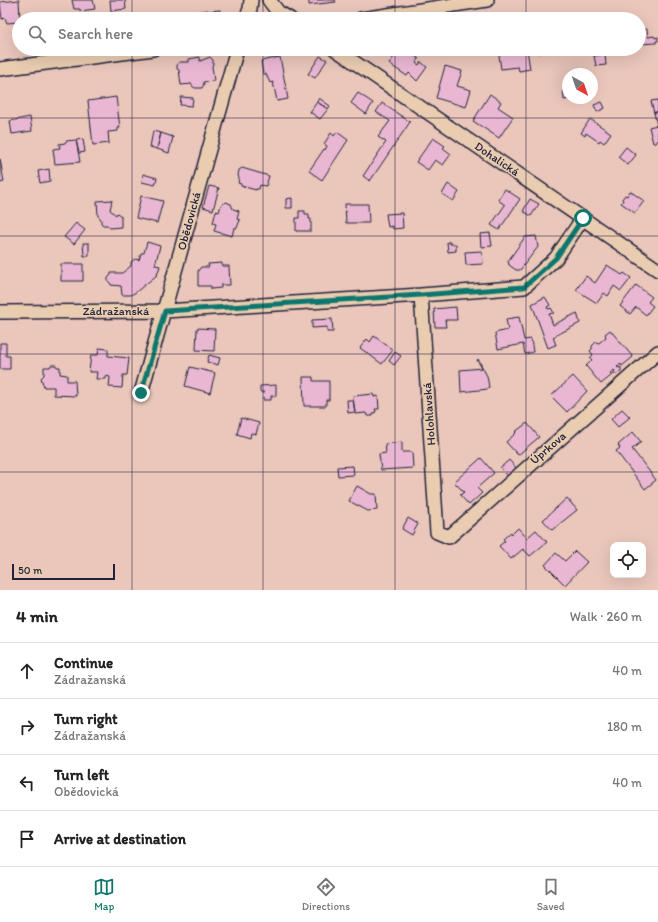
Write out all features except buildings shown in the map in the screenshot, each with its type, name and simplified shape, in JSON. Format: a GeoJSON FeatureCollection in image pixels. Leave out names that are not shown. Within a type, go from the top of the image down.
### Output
{"type":"FeatureCollection","features":[{"type":"Feature","properties":{"kind":"street"},"geometry":{"type":"LineString","coordinates":[[249,12],[251,0]]}},
{"type":"Feature","properties":{"kind":"street"},"geometry":{"type":"LineString","coordinates":[[269,0],[278,12]]}},
{"type":"Feature","properties":{"kind":"street"},"geometry":{"type":"LineString","coordinates":[[407,12],[487,0]]}},
{"type":"Feature","properties":{"kind":"street"},"geometry":{"type":"LineString","coordinates":[[0,69],[100,56]]}},
{"type":"Feature","properties":{"kind":"street","name":"Obědovická"},"geometry":{"type":"LineString","coordinates":[[141,393],[235,56]]}},
{"type":"Feature","properties":{"kind":"street","name":"Dohalická"},"geometry":{"type":"LineString","coordinates":[[345,56],[658,270]]}},
{"type":"Feature","properties":{"kind":"street","name":"Zádražanská"},"geometry":{"type":"LineString","coordinates":[[0,312],[165,311],[524,287],[556,258],[583,218]]}},
{"type":"Feature","properties":{"kind":"street","name":"Holohlavská"},"geometry":{"type":"LineString","coordinates":[[421,295],[437,532]]}},
{"type":"Feature","properties":{"kind":"street","name":"Úprkova"},"geometry":{"type":"LineString","coordinates":[[437,532],[449,537],[658,352]]}},
{"type":"Feature","properties":{"kind":"route"},"geometry":{"type":"LineString","coordinates":[[141,393],[165,311],[524,287],[556,258],[583,218]]}}]}
